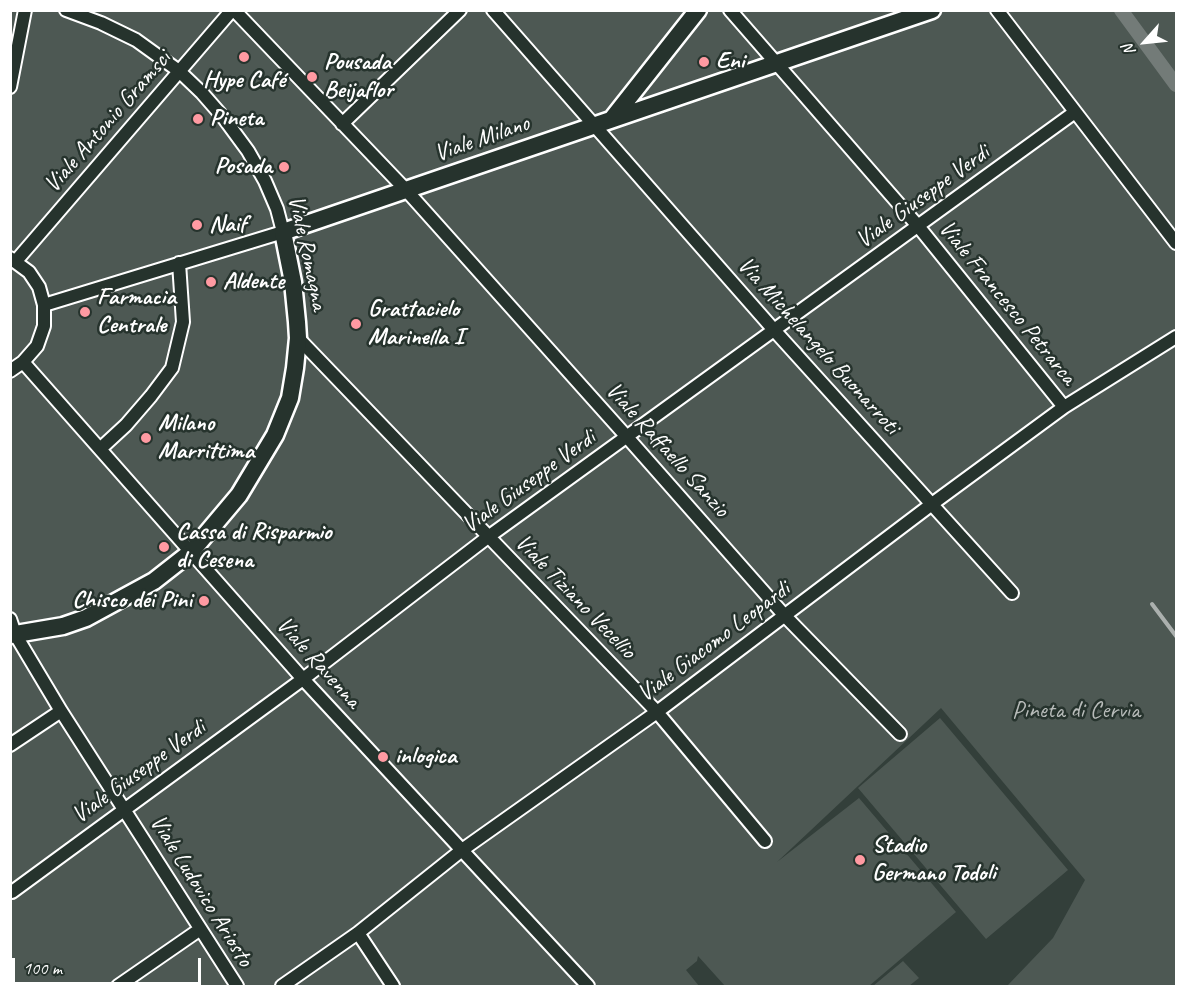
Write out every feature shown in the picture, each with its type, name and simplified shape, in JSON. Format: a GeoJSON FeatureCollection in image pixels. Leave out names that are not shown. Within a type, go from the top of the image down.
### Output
{"type":"FeatureCollection","features":[{"type":"Feature","properties":{"kind":"street"},"geometry":{"type":"LineString","coordinates":[[10,87],[25,10]]}},
{"type":"Feature","properties":{"kind":"street","name":"Viale Romagna"},"geometry":{"type":"LineString","coordinates":[[12,629],[63,626],[86,618],[154,581],[191,552],[239,495],[275,435],[290,398],[298,338],[293,282],[277,209],[248,151],[223,117],[179,71],[136,40],[101,23],[66,10]]}},
{"type":"Feature","properties":{"kind":"street","name":"Viale Antonio Gramsci"},"geometry":{"type":"LineString","coordinates":[[13,260],[233,10]]}},
{"type":"Feature","properties":{"kind":"street","name":"Viale Raffaello Sanzio"},"geometry":{"type":"LineString","coordinates":[[233,10],[406,190],[785,616],[900,734]]}},
{"type":"Feature","properties":{"kind":"street"},"geometry":{"type":"LineString","coordinates":[[342,124],[460,10]]}},
{"type":"Feature","properties":{"kind":"street","name":"Via Michelangelo Buonarroti"},"geometry":{"type":"LineString","coordinates":[[493,10],[774,330],[1012,593]]}},
{"type":"Feature","properties":{"kind":"street"},"geometry":{"type":"LineString","coordinates":[[612,120],[698,10]]}},
{"type":"Feature","properties":{"kind":"street","name":"Viale Francesco Petrarca"},"geometry":{"type":"LineString","coordinates":[[730,10],[918,226],[1064,407]]}},
{"type":"Feature","properties":{"kind":"street","name":"Viale Milano"},"geometry":{"type":"LineString","coordinates":[[44,305],[283,232],[932,10]]}},
{"type":"Feature","properties":{"kind":"street"},"geometry":{"type":"LineString","coordinates":[[997,10],[1176,243]]}},
{"type":"Feature","properties":{"kind":"street"},"geometry":{"type":"LineString","coordinates":[[633,92],[636,103],[646,108]]}},
{"type":"Feature","properties":{"kind":"street","name":"Viale Giuseppe Verdi"},"geometry":{"type":"LineString","coordinates":[[12,892],[303,679],[488,537],[1075,112]]}},
{"type":"Feature","properties":{"kind":"street"},"geometry":{"type":"LineString","coordinates":[[10,371],[23,362],[37,346],[44,326],[44,305],[39,287],[29,272],[13,260]]}},
{"type":"Feature","properties":{"kind":"street"},"geometry":{"type":"LineString","coordinates":[[100,449],[145,404],[172,368],[183,322],[179,263]]}},
{"type":"Feature","properties":{"kind":"street","name":"Viale Giacomo Leopardi"},"geometry":{"type":"LineString","coordinates":[[282,987],[358,933],[462,850],[657,712],[1064,407],[1176,337]]}},
{"type":"Feature","properties":{"kind":"street","name":"Viale Tiziano Vecellio"},"geometry":{"type":"LineString","coordinates":[[298,338],[657,712],[765,841]]}},
{"type":"Feature","properties":{"kind":"street","name":"Viale Ravenna"},"geometry":{"type":"LineString","coordinates":[[23,362],[303,679],[588,987]]}},
{"type":"Feature","properties":{"kind":"street","name":"Viale Ludovico Ariosto"},"geometry":{"type":"LineString","coordinates":[[12,629],[61,711],[237,987]]}},
{"type":"Feature","properties":{"kind":"street"},"geometry":{"type":"LineString","coordinates":[[10,745],[61,711]]}},
{"type":"Feature","properties":{"kind":"street"},"geometry":{"type":"LineString","coordinates":[[118,987],[199,930]]}},
{"type":"Feature","properties":{"kind":"street"},"geometry":{"type":"LineString","coordinates":[[358,933],[393,987]]}},
{"type":"Feature","properties":{"kind":"green space","name":"Pineta di Cervia"},"geometry":{"type":"Polygon","coordinates":[[[11,11],[1176,11],[1176,986],[1007,986],[1053,938],[1085,880],[941,708],[777,862],[859,798],[956,912],[869,986],[725,986],[698,956],[697,961],[686,970],[699,986],[12,986],[11,11]]]}},
{"type":"Feature","properties":{"kind":"green space"},"geometry":{"type":"Polygon","coordinates":[[[940,718],[1068,870],[986,939],[858,788],[940,718]]]}},
{"type":"Feature","properties":{"kind":"green space"},"geometry":{"type":"Polygon","coordinates":[[[903,961],[919,978],[909,986],[873,986],[903,961]]]}},
{"type":"Feature","properties":{"kind":"waterway"},"geometry":{"type":"LineString","coordinates":[[1121,10],[1176,85]]}},
{"type":"Feature","properties":{"kind":"waterway"},"geometry":{"type":"LineString","coordinates":[[1152,604],[1176,636]]}},
{"type":"Feature","properties":{"kind":"place","name":"Hype Café"},"geometry":{"type":"Point","coordinates":[244,57]}},
{"type":"Feature","properties":{"kind":"place","name":"Eni"},"geometry":{"type":"Point","coordinates":[704,62]}},
{"type":"Feature","properties":{"kind":"place","name":"Pousada Beijaflor"},"geometry":{"type":"Point","coordinates":[312,77]}},
{"type":"Feature","properties":{"kind":"place","name":"Pineta"},"geometry":{"type":"Point","coordinates":[198,119]}},
{"type":"Feature","properties":{"kind":"place","name":"Posada"},"geometry":{"type":"Point","coordinates":[284,167]}},
{"type":"Feature","properties":{"kind":"place","name":"Naif"},"geometry":{"type":"Point","coordinates":[197,225]}},
{"type":"Feature","properties":{"kind":"place","name":"Aldente"},"geometry":{"type":"Point","coordinates":[211,282]}},
{"type":"Feature","properties":{"kind":"place","name":"Farmacia Centrale"},"geometry":{"type":"Point","coordinates":[85,312]}},
{"type":"Feature","properties":{"kind":"place","name":"Grattacielo Marinella I"},"geometry":{"type":"Point","coordinates":[356,324]}},
{"type":"Feature","properties":{"kind":"place","name":"Milano Marrittima"},"geometry":{"type":"Point","coordinates":[146,438]}},
{"type":"Feature","properties":{"kind":"place","name":"Cassa di Risparmio di Cesena"},"geometry":{"type":"Point","coordinates":[164,547]}},
{"type":"Feature","properties":{"kind":"place","name":"Chisco dei Pini"},"geometry":{"type":"Point","coordinates":[204,601]}},
{"type":"Feature","properties":{"kind":"place","name":"inlogica"},"geometry":{"type":"Point","coordinates":[383,757]}},
{"type":"Feature","properties":{"kind":"place","name":"Stadio Germano Todoli"},"geometry":{"type":"Point","coordinates":[860,860]}}]}
